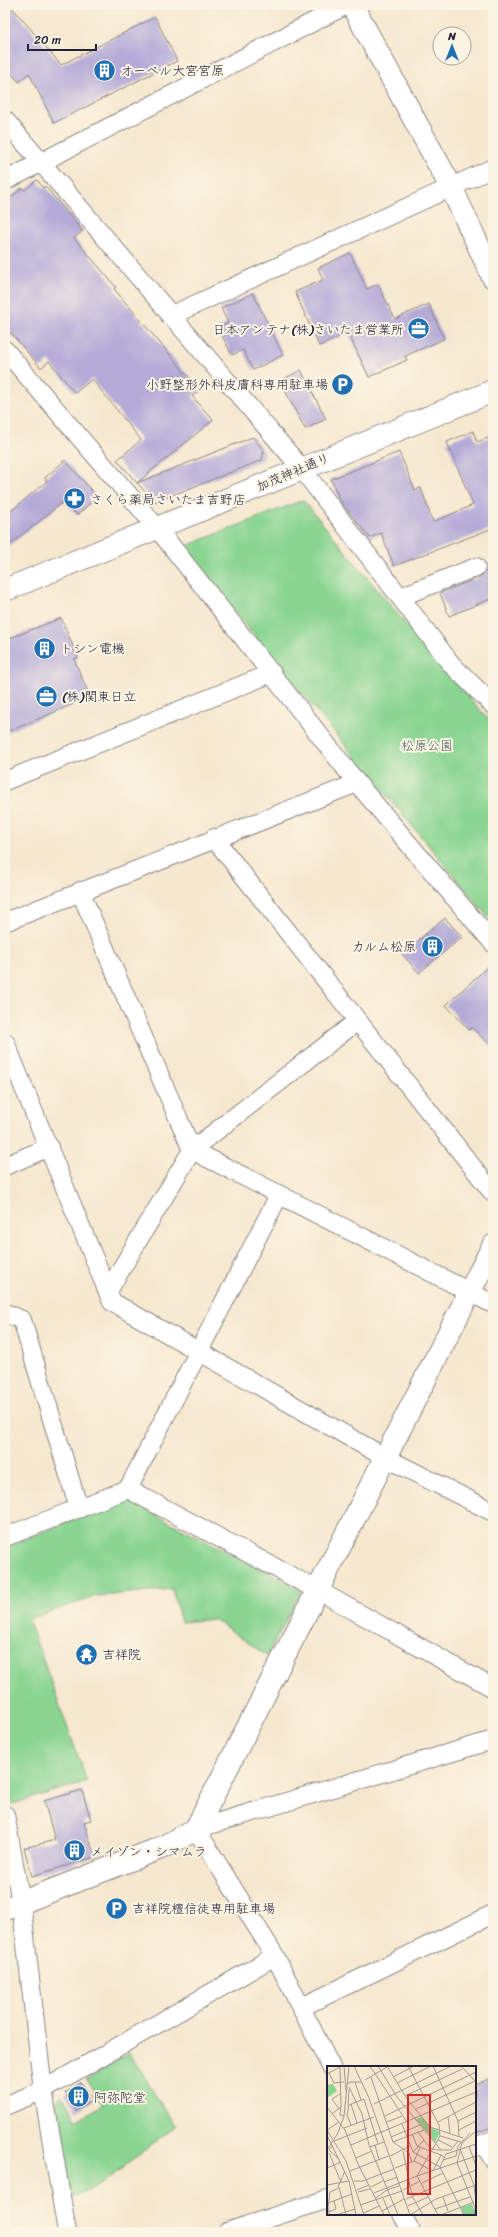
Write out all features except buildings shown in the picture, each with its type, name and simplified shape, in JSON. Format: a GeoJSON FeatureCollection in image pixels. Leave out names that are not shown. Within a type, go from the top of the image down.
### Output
{"type":"FeatureCollection","features":[{"type":"Feature","properties":{"kind":"street"},"geometry":{"type":"LineString","coordinates":[[5,181],[346,5]]}},
{"type":"Feature","properties":{"kind":"street"},"geometry":{"type":"LineString","coordinates":[[352,5],[451,187],[493,277]]}},
{"type":"Feature","properties":{"kind":"street"},"geometry":{"type":"LineString","coordinates":[[5,120],[170,316],[302,468],[452,665],[493,706]]}},
{"type":"Feature","properties":{"kind":"street"},"geometry":{"type":"LineString","coordinates":[[170,316],[493,168]]}},
{"type":"Feature","properties":{"kind":"street"},"geometry":{"type":"LineString","coordinates":[[8,360],[158,529],[357,783],[493,943]]}},
{"type":"Feature","properties":{"kind":"street","name":"加茂神社通り"},"geometry":{"type":"LineString","coordinates":[[5,590],[158,529],[493,390]]}},
{"type":"Feature","properties":{"kind":"street"},"geometry":{"type":"LineString","coordinates":[[400,597],[476,567]]}},
{"type":"Feature","properties":{"kind":"street"},"geometry":{"type":"LineString","coordinates":[[5,781],[272,673]]}},
{"type":"Feature","properties":{"kind":"street"},"geometry":{"type":"LineString","coordinates":[[5,922],[214,838],[357,783]]}},
{"type":"Feature","properties":{"kind":"street"},"geometry":{"type":"LineString","coordinates":[[214,838],[356,1022],[493,1193]]}},
{"type":"Feature","properties":{"kind":"street"},"geometry":{"type":"LineString","coordinates":[[80,891],[192,1150],[493,1304]]}},
{"type":"Feature","properties":{"kind":"street"},"geometry":{"type":"LineString","coordinates":[[108,1291],[192,1150],[356,1022]]}},
{"type":"Feature","properties":{"kind":"street"},"geometry":{"type":"LineString","coordinates":[[5,1042],[112,1302],[386,1458],[493,1512]]}},
{"type":"Feature","properties":{"kind":"street"},"geometry":{"type":"LineString","coordinates":[[5,1166],[49,1147]]}},
{"type":"Feature","properties":{"kind":"street"},"geometry":{"type":"LineString","coordinates":[[5,1537],[128,1489],[279,1195]]}},
{"type":"Feature","properties":{"kind":"street"},"geometry":{"type":"LineString","coordinates":[[196,1829],[319,1591],[493,1246]]}},
{"type":"Feature","properties":{"kind":"street"},"geometry":{"type":"LineString","coordinates":[[5,1313],[22,1320],[78,1509]]}},
{"type":"Feature","properties":{"kind":"street"},"geometry":{"type":"LineString","coordinates":[[128,1489],[319,1591],[493,1688]]}},
{"type":"Feature","properties":{"kind":"street"},"geometry":{"type":"LineString","coordinates":[[13,1905],[163,1847],[196,1829],[493,1740]]}},
{"type":"Feature","properties":{"kind":"street"},"geometry":{"type":"LineString","coordinates":[[5,1815],[13,1905],[67,2232]]}},
{"type":"Feature","properties":{"kind":"street"},"geometry":{"type":"LineString","coordinates":[[196,1829],[275,1956],[331,2066]]}},
{"type":"Feature","properties":{"kind":"street"},"geometry":{"type":"LineString","coordinates":[[302,2007],[493,1914]]}},
{"type":"Feature","properties":{"kind":"street"},"geometry":{"type":"LineString","coordinates":[[5,2106],[43,2090],[275,1956]]}},
{"type":"Feature","properties":{"kind":"street"},"geometry":{"type":"LineString","coordinates":[[484,2144],[493,2159]]}},
{"type":"Feature","properties":{"kind":"street"},"geometry":{"type":"LineString","coordinates":[[227,2232],[327,2199]]}},
{"type":"Feature","properties":{"kind":"street"},"geometry":{"type":"LineString","coordinates":[[402,2215],[411,2232]]}},
{"type":"Feature","properties":{"kind":"green space","name":"松原公園"},"geometry":{"type":"Polygon","coordinates":[[[303,500],[444,670],[493,724],[493,923],[181,548],[303,500]]]}},
{"type":"Feature","properties":{"kind":"green space"},"geometry":{"type":"Polygon","coordinates":[[[125,1499],[302,1590],[267,1656],[214,1619],[181,1622],[172,1589],[97,1596],[28,1619],[87,1781],[10,1805],[5,1778],[5,1547],[125,1499]]]}},
{"type":"Feature","properties":{"kind":"green space"},"geometry":{"type":"Polygon","coordinates":[[[130,2053],[175,2126],[107,2180],[70,2200],[56,2104],[61,2094],[77,2120],[103,2105],[86,2079],[130,2053]]]}},
{"type":"Feature","properties":{"kind":"place","name":"オーベル大宮宮原"},"geometry":{"type":"Point","coordinates":[105,70]}},
{"type":"Feature","properties":{"kind":"place","name":"日本アンテナ(株)さいたま営業所"},"geometry":{"type":"Point","coordinates":[419,329]}},
{"type":"Feature","properties":{"kind":"place","name":"小野整形外科皮膚科専用駐車場"},"geometry":{"type":"Point","coordinates":[343,384]}},
{"type":"Feature","properties":{"kind":"place","name":"さくら薬局さいたま吉野店"},"geometry":{"type":"Point","coordinates":[75,499]}},
{"type":"Feature","properties":{"kind":"place","name":"トシン電機"},"geometry":{"type":"Point","coordinates":[44,648]}},
{"type":"Feature","properties":{"kind":"place","name":"(株)関東日立"},"geometry":{"type":"Point","coordinates":[47,696]}},
{"type":"Feature","properties":{"kind":"place","name":"カルム松原"},"geometry":{"type":"Point","coordinates":[432,946]}},
{"type":"Feature","properties":{"kind":"place","name":"吉祥院"},"geometry":{"type":"Point","coordinates":[87,1654]}},
{"type":"Feature","properties":{"kind":"place","name":"メイゾン・シマムラ"},"geometry":{"type":"Point","coordinates":[75,1851]}},
{"type":"Feature","properties":{"kind":"place","name":"吉祥院檀信徒専用駐車場"},"geometry":{"type":"Point","coordinates":[116,1908]}},
{"type":"Feature","properties":{"kind":"place","name":"阿弥陀堂"},"geometry":{"type":"Point","coordinates":[79,2097]}}]}
